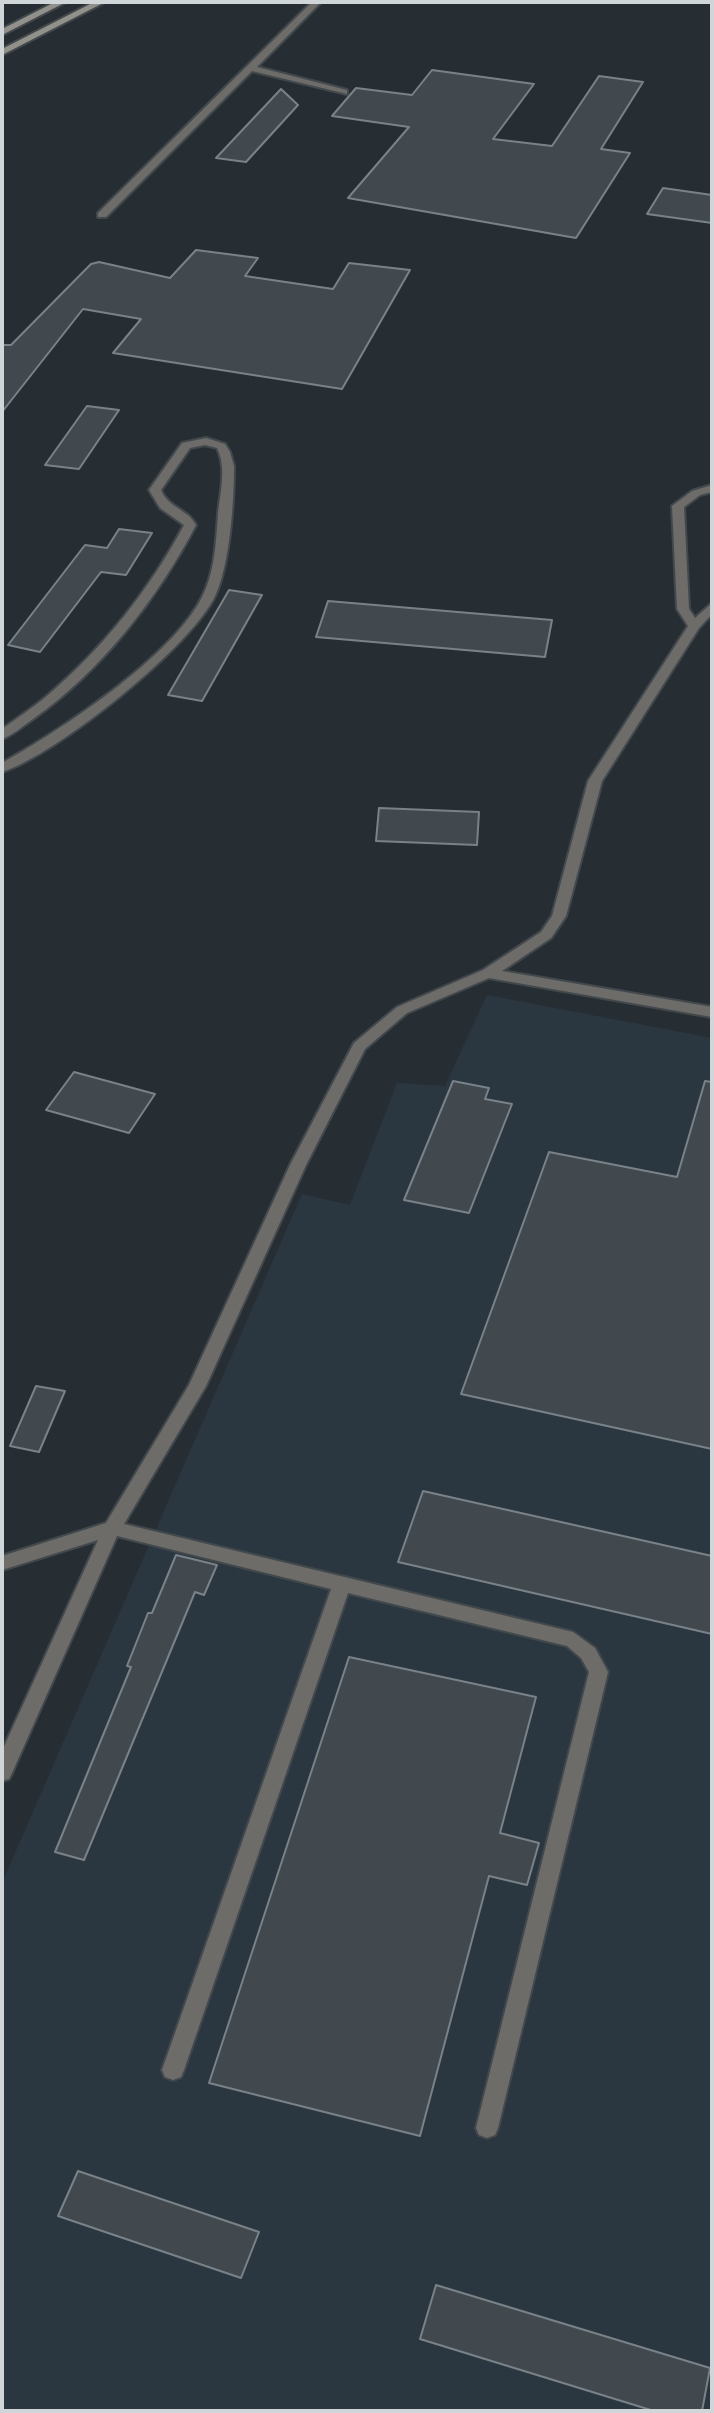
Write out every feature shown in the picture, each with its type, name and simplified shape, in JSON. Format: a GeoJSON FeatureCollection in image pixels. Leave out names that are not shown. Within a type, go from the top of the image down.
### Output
{"type":"FeatureCollection","features":[{"type":"Feature","properties":{"kind":"main road"},"geometry":{"type":"LineString","coordinates":[[2,32],[62,2]]}},
{"type":"Feature","properties":{"kind":"main road"},"geometry":{"type":"LineString","coordinates":[[2,52],[101,2]]}},
{"type":"Feature","properties":{"kind":"lane"},"geometry":{"type":"LineString","coordinates":[[102,215],[317,2]]}},
{"type":"Feature","properties":{"kind":"lane"},"geometry":{"type":"LineString","coordinates":[[251,68],[344,92]]}},
{"type":"Feature","properties":{"kind":"lane"},"geometry":{"type":"LineString","coordinates":[[2,735],[60,692],[141,602],[179,547],[190,525],[188,520],[164,507],[155,490],[186,445],[206,441],[221,446],[228,459],[222,543],[217,573],[204,606],[155,661],[37,750],[2,768]]}},
{"type":"Feature","properties":{"kind":"lane"},"geometry":{"type":"LineString","coordinates":[[694,626],[683,609],[678,506],[696,493],[712,488]]}},
{"type":"Feature","properties":{"kind":"lane"},"geometry":{"type":"LineString","coordinates":[[2,1773],[112,1528],[197,1386],[298,1165],[359,1046],[402,1010],[488,973],[546,935],[559,916],[595,781],[694,626],[712,607]]}},
{"type":"Feature","properties":{"kind":"lane"},"geometry":{"type":"LineString","coordinates":[[488,973],[712,1012]]}},
{"type":"Feature","properties":{"kind":"lane"},"geometry":{"type":"LineString","coordinates":[[2,1563],[112,1528],[573,1640],[588,1653],[599,1672],[487,2128]]}},
{"type":"Feature","properties":{"kind":"lane"},"geometry":{"type":"LineString","coordinates":[[173,2070],[342,1584]]}},
{"type":"Feature","properties":{"kind":"shaded area"},"geometry":{"type":"Polygon","coordinates":[[[487,995],[712,1038],[712,2411],[2,2411],[2,1883],[302,1194],[350,1205],[397,1083],[445,1086],[487,995]]]}},
{"type":"Feature","properties":{"kind":"building"},"geometry":{"type":"Polygon","coordinates":[[[432,70],[534,84],[493,139],[552,146],[599,76],[643,82],[601,149],[630,153],[576,238],[348,198],[409,127],[332,116],[356,88],[412,95],[432,70]]]}},
{"type":"Feature","properties":{"kind":"building"},"geometry":{"type":"Polygon","coordinates":[[[281,89],[298,105],[246,162],[216,158],[281,89]]]}},
{"type":"Feature","properties":{"kind":"building"},"geometry":{"type":"Polygon","coordinates":[[[663,188],[712,195],[712,223],[647,214],[663,188]]]}},
{"type":"Feature","properties":{"kind":"building"},"geometry":{"type":"Polygon","coordinates":[[[196,250],[258,258],[245,276],[333,289],[349,263],[410,270],[342,389],[113,353],[141,319],[83,309],[2,412],[2,345],[11,345],[91,264],[99,262],[170,278],[196,250]]]}},
{"type":"Feature","properties":{"kind":"building"},"geometry":{"type":"Polygon","coordinates":[[[87,406],[119,410],[79,469],[45,465],[87,406]]]}},
{"type":"Feature","properties":{"kind":"building"},"geometry":{"type":"Polygon","coordinates":[[[119,529],[152,533],[126,575],[101,572],[40,652],[8,645],[85,545],[107,548],[119,529]]]}},
{"type":"Feature","properties":{"kind":"building"},"geometry":{"type":"Polygon","coordinates":[[[229,590],[262,595],[202,701],[168,695],[229,590]]]}},
{"type":"Feature","properties":{"kind":"building"},"geometry":{"type":"Polygon","coordinates":[[[328,601],[552,620],[545,657],[316,637],[328,601]]]}},
{"type":"Feature","properties":{"kind":"building"},"geometry":{"type":"Polygon","coordinates":[[[379,808],[479,812],[477,845],[376,841],[379,808]]]}},
{"type":"Feature","properties":{"kind":"building"},"geometry":{"type":"Polygon","coordinates":[[[74,1072],[155,1094],[129,1133],[46,1110],[74,1072]]]}},
{"type":"Feature","properties":{"kind":"building"},"geometry":{"type":"Polygon","coordinates":[[[453,1081],[489,1088],[485,1099],[512,1104],[469,1213],[404,1200],[453,1081]]]}},
{"type":"Feature","properties":{"kind":"building"},"geometry":{"type":"Polygon","coordinates":[[[705,1081],[712,1082],[712,1449],[461,1394],[549,1152],[677,1177],[705,1081]]]}},
{"type":"Feature","properties":{"kind":"building"},"geometry":{"type":"Polygon","coordinates":[[[36,1386],[65,1391],[39,1452],[10,1446],[36,1386]]]}},
{"type":"Feature","properties":{"kind":"building"},"geometry":{"type":"Polygon","coordinates":[[[423,1491],[712,1556],[712,1634],[398,1562],[423,1491]]]}},
{"type":"Feature","properties":{"kind":"building"},"geometry":{"type":"Polygon","coordinates":[[[176,1555],[217,1565],[204,1595],[195,1592],[84,1860],[55,1852],[131,1667],[127,1666],[148,1613],[152,1613],[176,1555]]]}},
{"type":"Feature","properties":{"kind":"building"},"geometry":{"type":"Polygon","coordinates":[[[349,1657],[536,1697],[500,1833],[539,1843],[527,1885],[489,1876],[420,2136],[209,2083],[349,1657]]]}},
{"type":"Feature","properties":{"kind":"building"},"geometry":{"type":"Polygon","coordinates":[[[78,2171],[259,2232],[241,2278],[58,2216],[78,2171]]]}},
{"type":"Feature","properties":{"kind":"building"},"geometry":{"type":"Polygon","coordinates":[[[436,2285],[710,2368],[702,2411],[654,2411],[420,2339],[436,2285]]]}}]}
